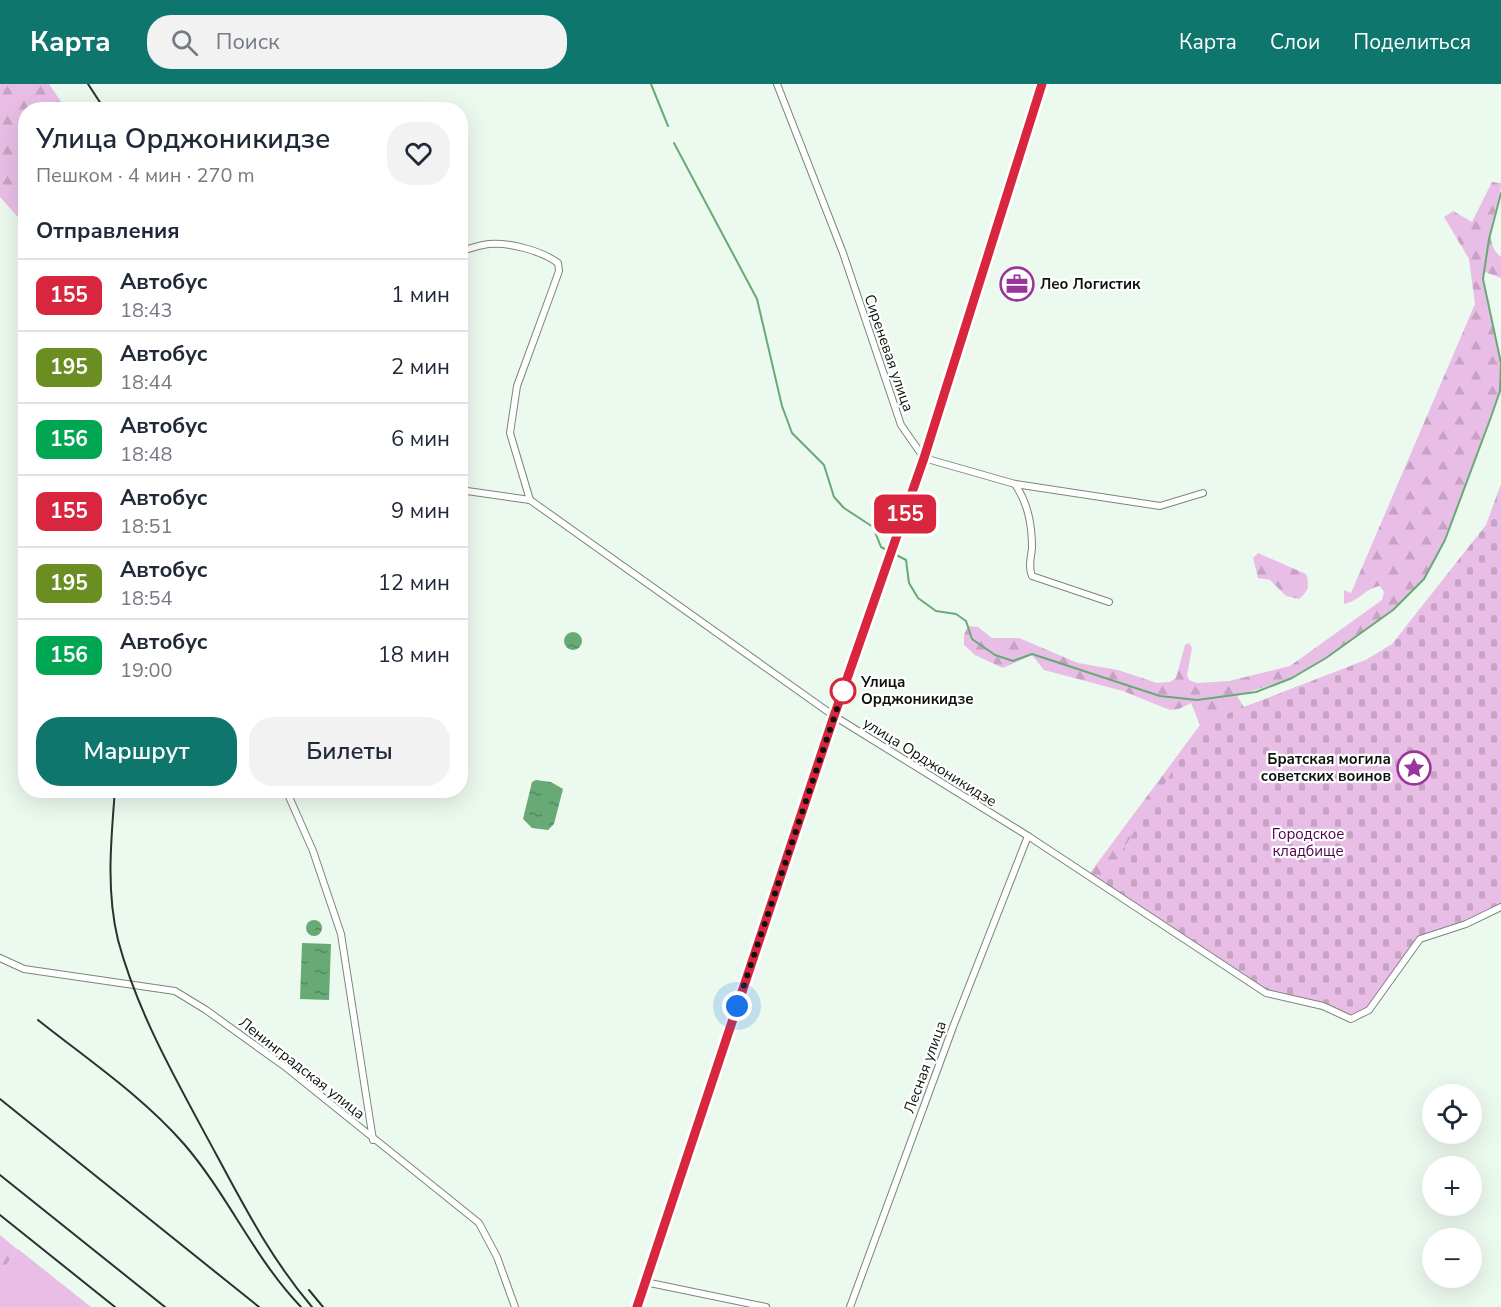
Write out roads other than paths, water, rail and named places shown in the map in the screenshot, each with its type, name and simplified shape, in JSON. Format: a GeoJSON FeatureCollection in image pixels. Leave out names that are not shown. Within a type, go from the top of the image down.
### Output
{"type":"FeatureCollection","features":[{"type":"Feature","properties":{"kind":"street","name":"Сиреневая улица"},"geometry":{"type":"LineString","coordinates":[[777,84],[843,253],[901,425],[924,458]]}},
{"type":"Feature","properties":{"kind":"street"},"geometry":{"type":"LineString","coordinates":[[637,1307],[834,716],[924,458],[1042,84]]}},
{"type":"Feature","properties":{"kind":"street"},"geometry":{"type":"LineString","coordinates":[[468,249],[488,244],[500,244],[533,251],[558,263],[550,296],[517,386],[510,433],[530,500],[468,491]]}},
{"type":"Feature","properties":{"kind":"street"},"geometry":{"type":"LineString","coordinates":[[924,458],[1015,484],[1160,507],[1203,493]]}},
{"type":"Feature","properties":{"kind":"street"},"geometry":{"type":"LineString","coordinates":[[1015,484],[1029,514],[1032,540],[1030,571],[1038,580],[1110,602]]}},
{"type":"Feature","properties":{"kind":"street","name":"улица Орджоникидзе"},"geometry":{"type":"LineString","coordinates":[[530,500],[834,716],[1028,836],[1266,993],[1323,1006],[1351,1019],[1361,1016],[1369,1010],[1420,939],[1466,924],[1501,907]]}},
{"type":"Feature","properties":{"kind":"street"},"geometry":{"type":"LineString","coordinates":[[290,798],[313,850],[341,934],[373,1140]]}},
{"type":"Feature","properties":{"kind":"street","name":"Лесная улица"},"geometry":{"type":"LineString","coordinates":[[850,1307],[957,1016],[1028,836]]}},
{"type":"Feature","properties":{"kind":"street","name":"Ленинградская улица"},"geometry":{"type":"LineString","coordinates":[[0,958],[24,969],[175,991],[206,1010],[284,1066],[478,1223],[497,1257],[515,1307]]}},
{"type":"Feature","properties":{"kind":"street"},"geometry":{"type":"LineString","coordinates":[[645,1282],[766,1307]]}},
{"type":"Feature","properties":{"kind":"water"},"geometry":{"type":"Polygon","coordinates":[[[569,632],[577,632],[582,637],[580,648],[569,650],[564,645],[564,637],[569,632]]]}},
{"type":"Feature","properties":{"kind":"water"},"geometry":{"type":"Polygon","coordinates":[[[536,780],[551,782],[563,789],[554,824],[548,830],[532,828],[523,819],[532,782],[536,780]]]}},
{"type":"Feature","properties":{"kind":"water"},"geometry":{"type":"Polygon","coordinates":[[[314,920],[320,922],[322,928],[320,934],[314,936],[308,934],[306,928],[308,922],[314,920]]]}},
{"type":"Feature","properties":{"kind":"water"},"geometry":{"type":"Polygon","coordinates":[[[302,943],[331,944],[329,1000],[300,999],[302,943]]]}},
{"type":"Feature","properties":{"kind":"waterway"},"geometry":{"type":"LineString","coordinates":[[651,84],[668,126]]}},
{"type":"Feature","properties":{"kind":"waterway"},"geometry":{"type":"LineString","coordinates":[[674,143],[757,299],[782,406],[792,433],[824,465],[834,497],[844,508],[873,527],[881,547],[906,560],[909,583],[918,598],[936,611],[956,614],[966,621],[972,639],[995,655],[1013,661],[1032,654],[1160,696],[1197,700],[1256,692],[1292,678],[1326,658],[1393,610],[1424,579],[1445,540],[1491,417],[1500,391],[1501,364]]}},
{"type":"Feature","properties":{"kind":"waterway"},"geometry":{"type":"LineString","coordinates":[[1501,193],[1489,239],[1483,279],[1501,363]]}},
{"type":"Feature","properties":{"kind":"railway"},"geometry":{"type":"LineString","coordinates":[[88,84],[100,102]]}},
{"type":"Feature","properties":{"kind":"railway"},"geometry":{"type":"LineString","coordinates":[[114,798],[110,865],[112,903],[114,922],[126,968],[148,1022],[174,1076],[249,1214],[284,1271],[312,1307]]}},
{"type":"Feature","properties":{"kind":"railway"},"geometry":{"type":"LineString","coordinates":[[38,1020],[132,1094],[168,1126],[200,1164],[269,1268],[301,1307]]}},
{"type":"Feature","properties":{"kind":"railway"},"geometry":{"type":"LineString","coordinates":[[0,1099],[259,1307]]}},
{"type":"Feature","properties":{"kind":"railway"},"geometry":{"type":"LineString","coordinates":[[0,1175],[165,1307]]}},
{"type":"Feature","properties":{"kind":"railway"},"geometry":{"type":"LineString","coordinates":[[0,1215],[115,1307]]}},
{"type":"Feature","properties":{"kind":"railway"},"geometry":{"type":"LineString","coordinates":[[309,1290],[323,1307]]}},
{"type":"Feature","properties":{"kind":"place","name":"Лео Логистик"},"geometry":{"type":"Point","coordinates":[1017,284]}},
{"type":"Feature","properties":{"kind":"place","name":"Улица Орджоникидзе"},"geometry":{"type":"Point","coordinates":[843,691]}},
{"type":"Feature","properties":{"kind":"place","name":"Братская могила советских воинов"},"geometry":{"type":"Point","coordinates":[1414,768]}},
{"type":"Feature","properties":{"kind":"park label","name":"Городское кладбище"},"geometry":{"type":"Point","coordinates":[1308,842]}}]}
